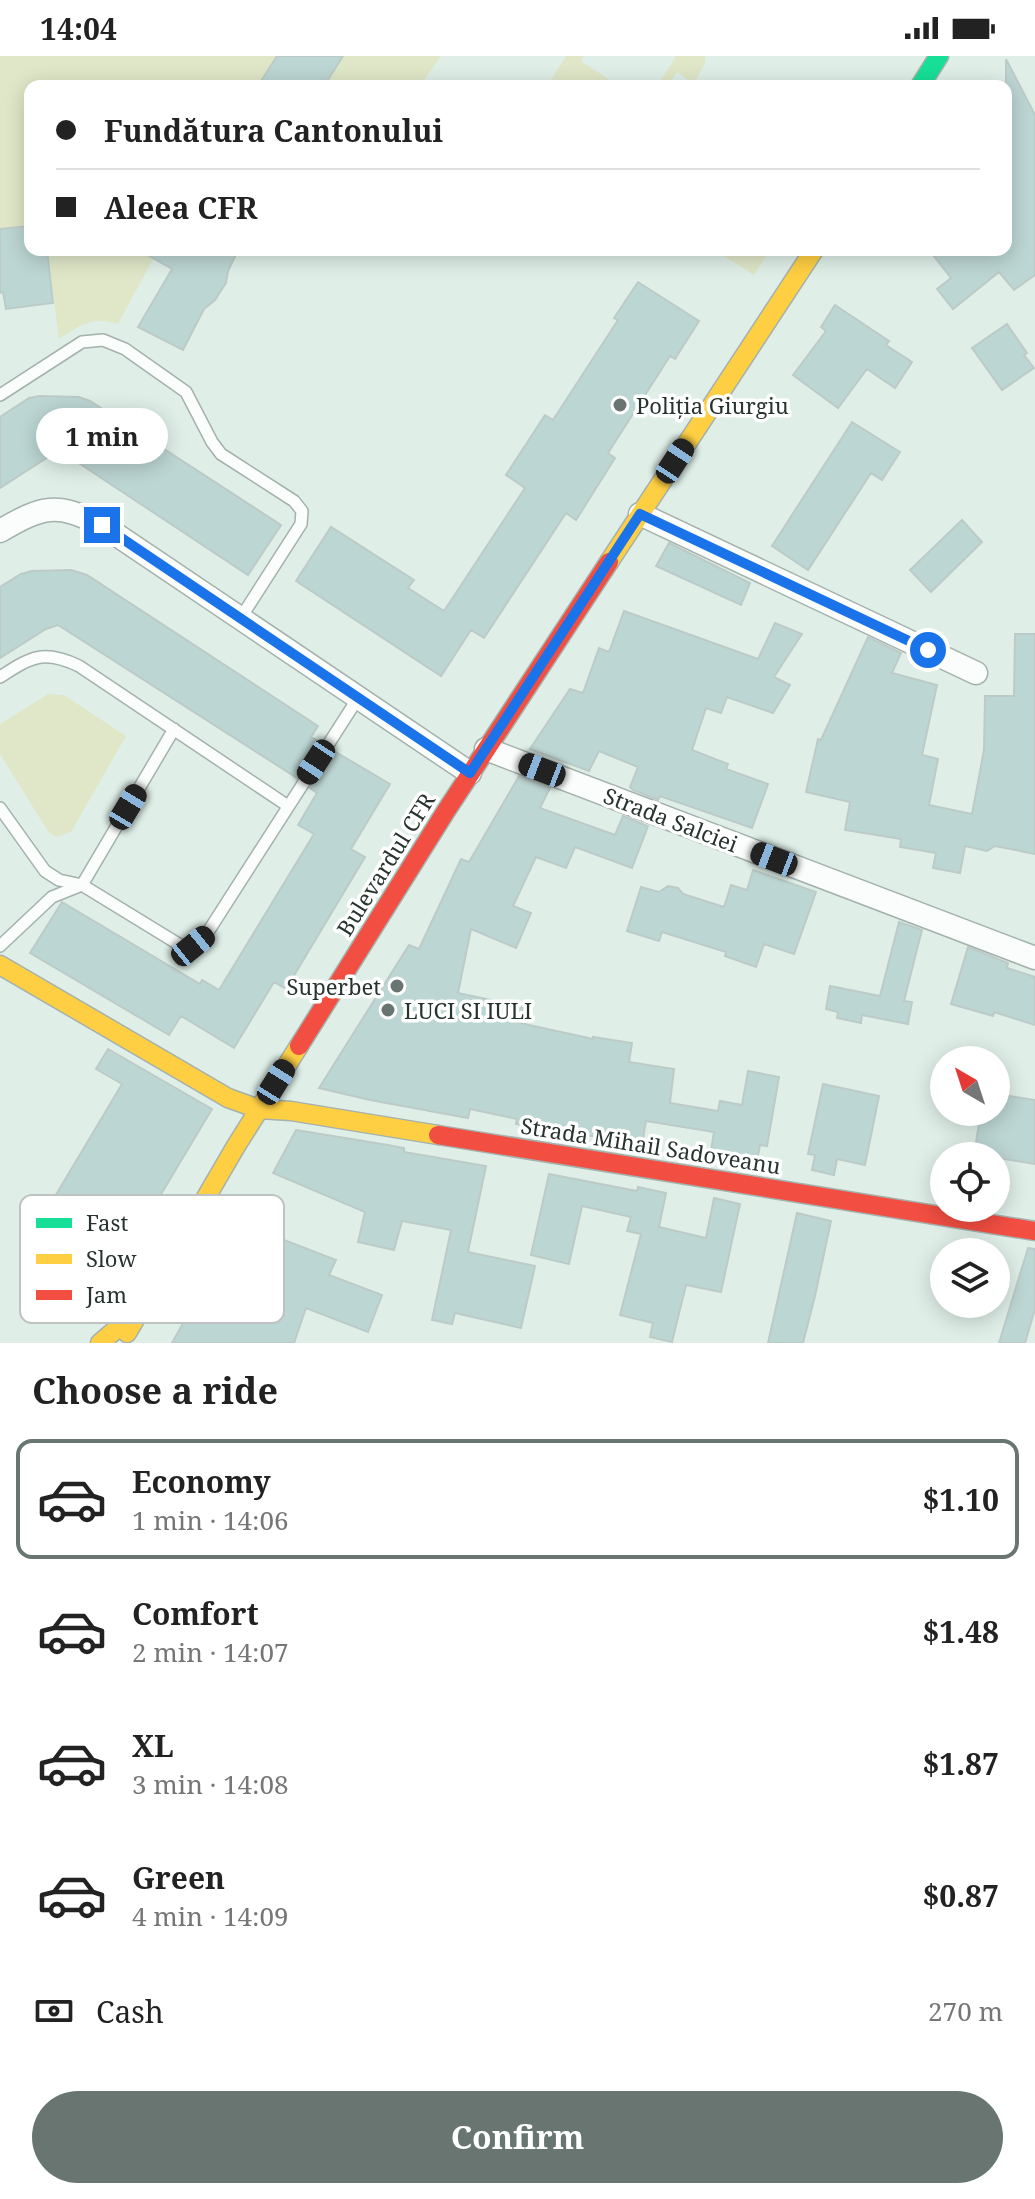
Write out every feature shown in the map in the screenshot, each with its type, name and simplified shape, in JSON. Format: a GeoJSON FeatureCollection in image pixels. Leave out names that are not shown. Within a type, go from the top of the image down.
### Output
{"type":"FeatureCollection","features":[{"type":"Feature","properties":{"kind":"main road"},"geometry":{"type":"LineString","coordinates":[[924,80],[939,56]]}},
{"type":"Feature","properties":{"kind":"main road","name":"Bulevardul CFR"},"geometry":{"type":"LineString","coordinates":[[208,1195],[470,773],[810,256]]}},
{"type":"Feature","properties":{"kind":"main road","name":"Strada Mihail Sadoveanu"},"geometry":{"type":"LineString","coordinates":[[0,965],[228,1098],[259,1109],[291,1111],[1035,1231]]}},
{"type":"Feature","properties":{"kind":"main road"},"geometry":{"type":"LineString","coordinates":[[100,1343],[124,1323]]}},
{"type":"Feature","properties":{"kind":"main road","name":"Bulevardul CFR"},"geometry":{"type":"LineString","coordinates":[[113,1343],[129,1323]]}},
{"type":"Feature","properties":{"kind":"main road","name":"Bulevardul CFR"},"geometry":{"type":"LineString","coordinates":[[122,1343],[132,1323]]}},
{"type":"Feature","properties":{"kind":"street"},"geometry":{"type":"LineString","coordinates":[[0,531],[25,517],[55,508],[78,513],[102,525],[470,773]]}},
{"type":"Feature","properties":{"kind":"street"},"geometry":{"type":"LineString","coordinates":[[640,514],[976,673]]}},
{"type":"Feature","properties":{"kind":"street","name":"Strada Salciei"},"geometry":{"type":"LineString","coordinates":[[486,749],[1035,958]]}},
{"type":"Feature","properties":{"kind":"lane"},"geometry":{"type":"LineString","coordinates":[[0,395],[82,342],[103,340],[125,349],[186,392],[221,454],[294,501],[302,511],[301,524],[240,619]]}},
{"type":"Feature","properties":{"kind":"lane"},"geometry":{"type":"LineString","coordinates":[[0,677],[24,662],[44,655],[61,657],[288,806]]}},
{"type":"Feature","properties":{"kind":"lane"},"geometry":{"type":"LineString","coordinates":[[0,808],[45,871],[59,880],[82,885],[180,945],[193,946],[206,935],[358,698]]}},
{"type":"Feature","properties":{"kind":"lane"},"geometry":{"type":"LineString","coordinates":[[0,946],[52,897],[82,885],[174,729]]}},
{"type":"Feature","properties":{"kind":"green space"},"geometry":{"type":"Polygon","coordinates":[[[0,56],[441,56],[424,80],[24,80],[24,227],[0,229],[0,56]]]}},
{"type":"Feature","properties":{"kind":"green space"},"geometry":{"type":"Polygon","coordinates":[[[566,56],[584,56],[581,61],[610,80],[551,80],[566,56]]]}},
{"type":"Feature","properties":{"kind":"green space"},"geometry":{"type":"Polygon","coordinates":[[[705,56],[705,63],[696,80],[688,80],[677,72],[671,80],[661,80],[675,58],[705,56]]]}},
{"type":"Feature","properties":{"kind":"green space"},"geometry":{"type":"Polygon","coordinates":[[[48,256],[155,256],[118,324],[101,321],[87,323],[59,339],[48,256]]]}},
{"type":"Feature","properties":{"kind":"green space"},"geometry":{"type":"Polygon","coordinates":[[[724,256],[766,256],[754,275],[724,256]]]}},
{"type":"Feature","properties":{"kind":"green space"},"geometry":{"type":"Polygon","coordinates":[[[48,694],[64,695],[126,736],[71,832],[57,837],[49,833],[0,754],[0,724],[48,694]]]}},
{"type":"Feature","properties":{"kind":"building"},"geometry":{"type":"Polygon","coordinates":[[[277,56],[343,56],[328,80],[262,80],[277,56]]]}},
{"type":"Feature","properties":{"kind":"building"},"geometry":{"type":"Polygon","coordinates":[[[1006,59],[1035,115],[1035,275],[1014,290],[999,272],[953,309],[937,289],[951,278],[934,256],[1012,256],[1012,80],[1006,80],[1006,59]]]}},
{"type":"Feature","properties":{"kind":"building"},"geometry":{"type":"Polygon","coordinates":[[[24,227],[24,256],[48,256],[53,303],[6,309],[3,292],[0,293],[0,229],[24,227]]]}},
{"type":"Feature","properties":{"kind":"building"},"geometry":{"type":"Polygon","coordinates":[[[149,256],[235,256],[226,283],[215,300],[204,309],[183,350],[138,327],[172,269],[149,256]]]}},
{"type":"Feature","properties":{"kind":"building"},"geometry":{"type":"Polygon","coordinates":[[[638,282],[699,321],[675,359],[670,356],[608,453],[615,458],[576,520],[566,513],[484,638],[471,630],[441,676],[296,581],[331,527],[414,580],[408,588],[444,611],[525,488],[506,475],[545,415],[553,420],[618,320],[614,318],[638,282]]]}},
{"type":"Feature","properties":{"kind":"building"},"geometry":{"type":"Polygon","coordinates":[[[835,305],[889,341],[886,345],[912,362],[895,388],[867,369],[838,408],[793,375],[826,331],[821,327],[835,305]]]}},
{"type":"Feature","properties":{"kind":"building"},"geometry":{"type":"Polygon","coordinates":[[[1007,324],[1034,368],[1002,390],[972,348],[1007,324]]]}},
{"type":"Feature","properties":{"kind":"building"},"geometry":{"type":"Polygon","coordinates":[[[79,397],[90,401],[281,525],[248,575],[59,450],[0,488],[0,417],[29,398],[79,397]]]}},
{"type":"Feature","properties":{"kind":"building"},"geometry":{"type":"Polygon","coordinates":[[[852,422],[900,452],[882,480],[871,473],[808,570],[772,546],[852,422]]]}},
{"type":"Feature","properties":{"kind":"building"},"geometry":{"type":"Polygon","coordinates":[[[962,520],[982,542],[931,592],[910,570],[962,520]]]}},
{"type":"Feature","properties":{"kind":"building"},"geometry":{"type":"Polygon","coordinates":[[[669,543],[750,583],[741,605],[656,566],[669,543]]]}},
{"type":"Feature","properties":{"kind":"building"},"geometry":{"type":"Polygon","coordinates":[[[71,570],[87,575],[318,726],[311,737],[320,742],[297,778],[58,625],[46,629],[0,658],[0,587],[32,571],[71,570]]]}},
{"type":"Feature","properties":{"kind":"building"},"geometry":{"type":"Polygon","coordinates":[[[624,611],[758,659],[775,623],[802,634],[774,677],[790,685],[773,713],[727,697],[721,713],[706,708],[692,750],[728,764],[726,769],[768,784],[752,828],[660,796],[658,800],[633,790],[630,787],[638,767],[599,751],[589,771],[530,749],[570,689],[583,693],[599,648],[609,652],[624,611]]]}},
{"type":"Feature","properties":{"kind":"building"},"geometry":{"type":"Polygon","coordinates":[[[1015,634],[1035,634],[1035,854],[995,846],[987,851],[965,846],[960,873],[933,868],[936,853],[900,847],[901,839],[845,830],[850,802],[806,792],[818,739],[821,740],[868,637],[901,653],[892,673],[937,685],[922,755],[938,759],[929,805],[972,814],[984,750],[985,696],[1014,696],[1015,634]]]}},
{"type":"Feature","properties":{"kind":"building"},"geometry":{"type":"Polygon","coordinates":[[[334,751],[390,784],[351,849],[365,857],[286,989],[274,982],[234,1048],[181,1016],[169,1035],[30,953],[62,902],[200,984],[202,980],[219,990],[314,834],[298,825],[317,793],[310,788],[334,751]]]}},
{"type":"Feature","properties":{"kind":"building"},"geometry":{"type":"Polygon","coordinates":[[[519,776],[550,788],[540,808],[615,835],[623,816],[648,826],[632,868],[575,847],[566,868],[536,857],[513,906],[531,913],[516,948],[471,929],[458,993],[524,1007],[520,1023],[593,1039],[632,1043],[629,1062],[674,1069],[670,1103],[718,1111],[720,1101],[742,1105],[748,1071],[779,1077],[767,1146],[760,1145],[756,1165],[710,1157],[714,1132],[646,1121],[642,1144],[516,1124],[517,1119],[470,1109],[468,1118],[319,1088],[409,945],[419,949],[461,859],[469,862],[519,776]]]}},
{"type":"Feature","properties":{"kind":"building"},"geometry":{"type":"Polygon","coordinates":[[[753,870],[816,892],[794,954],[764,944],[756,967],[725,956],[726,952],[662,932],[659,941],[627,931],[641,887],[659,892],[668,886],[678,888],[683,894],[724,907],[731,885],[747,890],[753,870]]]}},
{"type":"Feature","properties":{"kind":"building"},"geometry":{"type":"Polygon","coordinates":[[[899,922],[922,930],[904,1001],[912,1002],[908,1024],[862,1015],[861,1023],[837,1018],[838,1012],[826,1009],[830,986],[880,996],[899,922]]]}},
{"type":"Feature","properties":{"kind":"building"},"geometry":{"type":"Polygon","coordinates":[[[968,947],[1008,963],[1007,968],[1035,977],[1035,1025],[994,1012],[993,1016],[951,1004],[968,947]]]}},
{"type":"Feature","properties":{"kind":"building"},"geometry":{"type":"Polygon","coordinates":[[[108,1049],[212,1109],[160,1195],[56,1195],[122,1084],[96,1069],[108,1049]]]}},
{"type":"Feature","properties":{"kind":"building"},"geometry":{"type":"Polygon","coordinates":[[[823,1084],[879,1096],[865,1165],[837,1159],[834,1175],[812,1170],[815,1155],[808,1154],[823,1084]]]}},
{"type":"Feature","properties":{"kind":"building"},"geometry":{"type":"Polygon","coordinates":[[[1010,1096],[1035,1100],[1035,1164],[1010,1160],[1010,1142],[976,1142],[979,1126],[1010,1126],[1010,1096]]]}},
{"type":"Feature","properties":{"kind":"building"},"geometry":{"type":"Polygon","coordinates":[[[296,1130],[404,1148],[404,1152],[486,1166],[468,1252],[535,1266],[521,1328],[455,1313],[452,1324],[432,1320],[451,1230],[402,1221],[394,1250],[358,1242],[365,1212],[273,1173],[296,1130]]]}},
{"type":"Feature","properties":{"kind":"building"},"geometry":{"type":"Polygon","coordinates":[[[549,1174],[637,1191],[638,1187],[666,1193],[659,1227],[706,1238],[714,1198],[740,1204],[721,1292],[686,1285],[672,1342],[650,1337],[653,1323],[620,1315],[641,1234],[627,1231],[631,1217],[582,1206],[569,1264],[531,1255],[549,1174]]]}},
{"type":"Feature","properties":{"kind":"building"},"geometry":{"type":"Polygon","coordinates":[[[797,1213],[831,1221],[815,1296],[803,1343],[768,1343],[797,1213]]]}},
{"type":"Feature","properties":{"kind":"building"},"geometry":{"type":"Polygon","coordinates":[[[284,1240],[336,1260],[329,1275],[382,1295],[368,1332],[306,1308],[294,1343],[172,1343],[183,1323],[284,1323],[284,1240]]]}},
{"type":"Feature","properties":{"kind":"building"},"geometry":{"type":"Polygon","coordinates":[[[1028,1248],[1035,1249],[1035,1309],[1025,1343],[999,1343],[1007,1318],[1010,1318],[1010,1307],[1028,1248]]]}},
{"type":"Feature","properties":{"kind":"traffic: fast"},"geometry":{"type":"LineString","coordinates":[[924,80],[939,56]]}},
{"type":"Feature","properties":{"kind":"traffic: slow"},"geometry":{"type":"LineString","coordinates":[[609,562],[810,256]]}},
{"type":"Feature","properties":{"kind":"traffic: slow"},"geometry":{"type":"LineString","coordinates":[[0,965],[228,1098],[259,1109],[291,1111],[438,1135]]}},
{"type":"Feature","properties":{"kind":"traffic: slow"},"geometry":{"type":"LineString","coordinates":[[207,1195],[299,1046]]}},
{"type":"Feature","properties":{"kind":"traffic: slow"},"geometry":{"type":"LineString","coordinates":[[100,1343],[124,1323]]}},
{"type":"Feature","properties":{"kind":"traffic: slow"},"geometry":{"type":"LineString","coordinates":[[127,1333],[133,1323]]}},
{"type":"Feature","properties":{"kind":"traffic: jam"},"geometry":{"type":"LineString","coordinates":[[299,1046],[446,811],[609,562]]}},
{"type":"Feature","properties":{"kind":"traffic: jam"},"geometry":{"type":"LineString","coordinates":[[438,1135],[1035,1231]]}},
{"type":"Feature","properties":{"kind":"place","name":"Poliția Giurgiu"},"geometry":{"type":"Point","coordinates":[620,405]}},
{"type":"Feature","properties":{"kind":"place","name":"Superbet"},"geometry":{"type":"Point","coordinates":[397,986]}},
{"type":"Feature","properties":{"kind":"place","name":"LUCI SI IULI"},"geometry":{"type":"Point","coordinates":[388,1010]}},
{"type":"Feature","properties":{"kind":"route"},"geometry":{"type":"LineString","coordinates":[[102,525],[470,773],[640,514],[928,650]]}}]}
